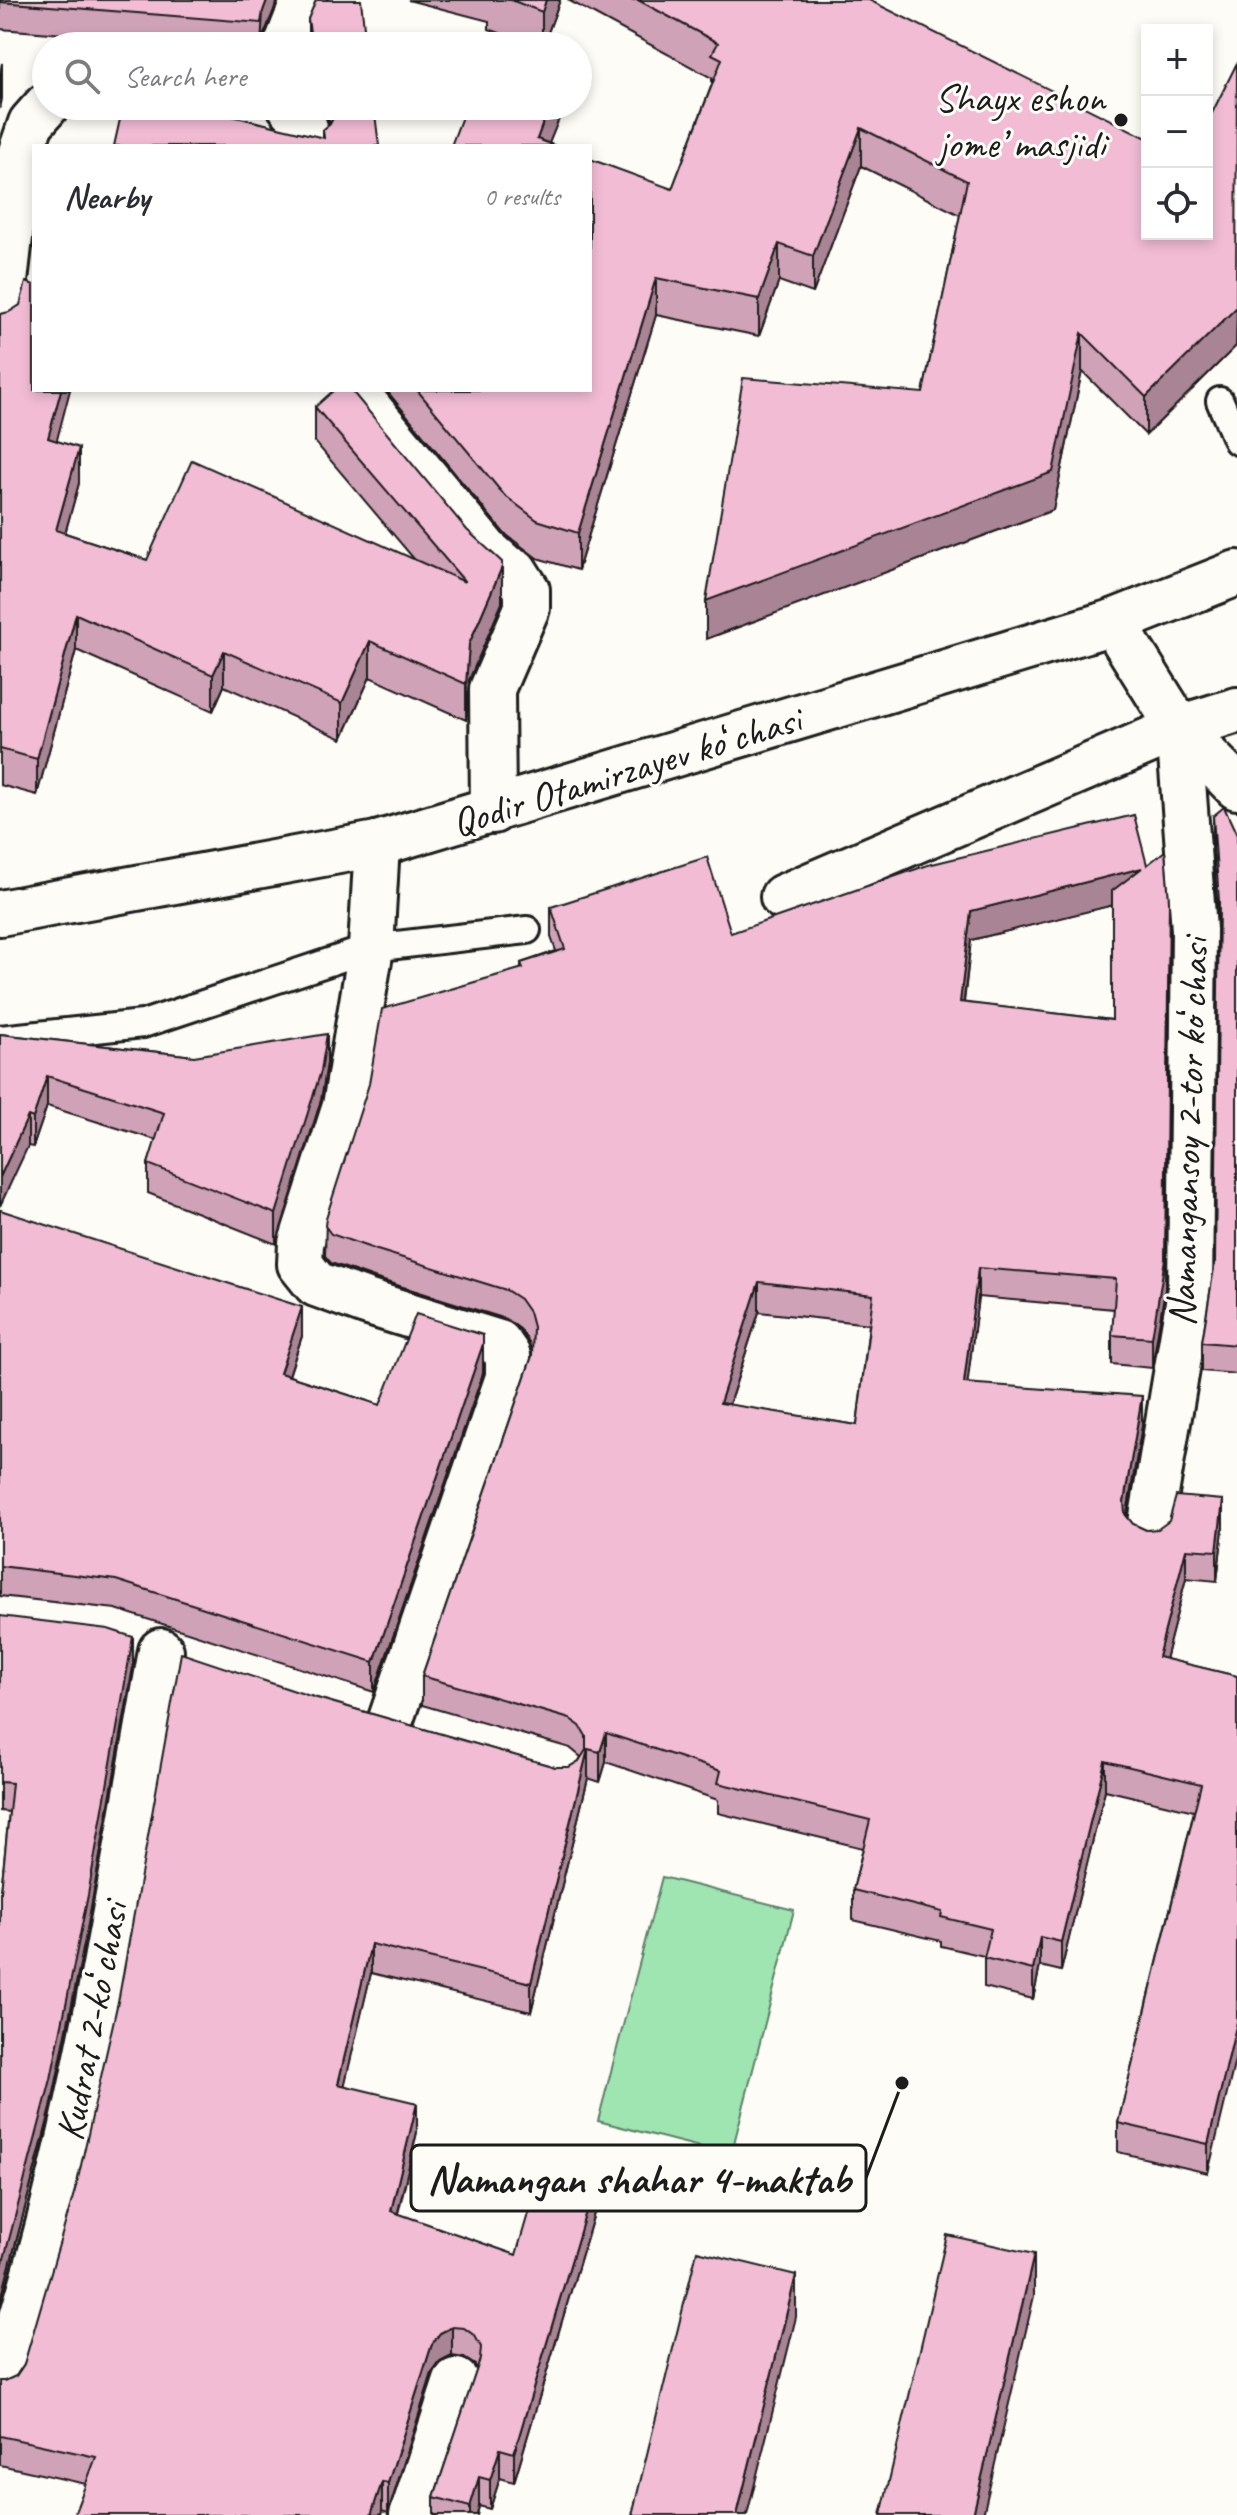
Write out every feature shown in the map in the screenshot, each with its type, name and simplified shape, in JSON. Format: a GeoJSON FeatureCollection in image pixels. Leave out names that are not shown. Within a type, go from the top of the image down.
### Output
{"type":"FeatureCollection","features":[{"type":"Feature","properties":{"kind":"street"},"geometry":{"type":"LineString","coordinates":[[291,32],[304,0]]}},
{"type":"Feature","properties":{"kind":"street"},"geometry":{"type":"LineString","coordinates":[[0,325],[19,158],[34,120]]}},
{"type":"Feature","properties":{"kind":"street"},"geometry":{"type":"LineString","coordinates":[[302,120],[310,144]]}},
{"type":"Feature","properties":{"kind":"street"},"geometry":{"type":"LineString","coordinates":[[359,392],[362,400],[486,550],[505,567],[515,571],[527,590],[527,608],[492,689],[493,811]]}},
{"type":"Feature","properties":{"kind":"street","name":"Qodir Otamirzayev koʻchasi"},"geometry":{"type":"LineString","coordinates":[[0,913],[377,844],[1113,622],[1237,573]]}},
{"type":"Feature","properties":{"kind":"street","name":"Namangansoy 2-tor koʻchasi"},"geometry":{"type":"LineString","coordinates":[[1113,622],[1179,728],[1237,787]]}},
{"type":"Feature","properties":{"kind":"street"},"geometry":{"type":"LineString","coordinates":[[783,897],[1179,728],[1237,710]]}},
{"type":"Feature","properties":{"kind":"street","name":"Namangansoy 2-tor koʻchasi"},"geometry":{"type":"LineString","coordinates":[[1149,1535],[1190,1291],[1194,930],[1179,728]]}},
{"type":"Feature","properties":{"kind":"street"},"geometry":{"type":"LineString","coordinates":[[377,844],[371,948],[345,1106],[301,1243],[300,1264],[316,1284],[499,1343],[508,1356],[508,1377],[390,1722]]}},
{"type":"Feature","properties":{"kind":"street","name":"Kudrat 2-koʻchasi"},"geometry":{"type":"LineString","coordinates":[[0,2386],[79,2101],[143,1644],[204,1664]]}},
{"type":"Feature","properties":{"kind":"street"},"geometry":{"type":"LineString","coordinates":[[346,1709],[433,1735]]}},
{"type":"Feature","properties":{"kind":"street"},"geometry":{"type":"LineString","coordinates":[[412,2515],[456,2381]]}},
{"type":"Feature","properties":{"kind":"lane"},"geometry":{"type":"LineString","coordinates":[[1220,401],[1237,441]]}},
{"type":"Feature","properties":{"kind":"lane"},"geometry":{"type":"LineString","coordinates":[[0,1039],[143,1024],[371,948],[527,930]]}},
{"type":"Feature","properties":{"kind":"green space"},"geometry":{"type":"Polygon","coordinates":[[[662,1877],[794,1910],[731,2155],[598,2121],[662,1877]]]}},
{"type":"Feature","properties":{"kind":"building"},"geometry":{"type":"Polygon","coordinates":[[[0,0],[267,0],[261,23],[0,0]]]}},
{"type":"Feature","properties":{"kind":"building"},"geometry":{"type":"Polygon","coordinates":[[[316,0],[361,0],[364,32],[310,32],[308,19],[316,0]]]}},
{"type":"Feature","properties":{"kind":"building"},"geometry":{"type":"Polygon","coordinates":[[[511,0],[546,0],[542,12],[511,0]]]}},
{"type":"Feature","properties":{"kind":"building"},"geometry":{"type":"Polygon","coordinates":[[[638,0],[869,0],[1141,135],[1141,240],[1213,240],[1213,111],[1237,63],[1236,308],[1146,397],[1082,333],[1053,472],[706,601],[743,378],[923,393],[967,181],[861,128],[813,256],[779,244],[759,299],[656,278],[578,533],[537,520],[504,495],[419,392],[592,392],[592,160],[672,189],[722,59],[712,54],[718,43],[638,0]]]}},
{"type":"Feature","properties":{"kind":"building"},"geometry":{"type":"Polygon","coordinates":[[[120,120],[249,120],[324,138],[323,130],[332,120],[376,120],[379,144],[114,144],[120,120]]]}},
{"type":"Feature","properties":{"kind":"building"},"geometry":{"type":"Polygon","coordinates":[[[461,120],[544,120],[537,139],[551,144],[452,144],[461,120]]]}},
{"type":"Feature","properties":{"kind":"building"},"geometry":{"type":"Polygon","coordinates":[[[26,282],[32,284],[32,392],[60,392],[48,438],[79,448],[56,530],[147,560],[192,460],[465,582],[315,407],[332,392],[353,392],[467,530],[502,562],[469,644],[466,684],[370,641],[342,703],[224,651],[213,675],[76,614],[37,759],[0,749],[0,314],[20,305],[26,282]]]}},
{"type":"Feature","properties":{"kind":"building"},"geometry":{"type":"Polygon","coordinates":[[[1224,807],[1237,835],[1237,1345],[1202,1342],[1215,1262],[1219,901],[1213,816],[1224,807]]]}},
{"type":"Feature","properties":{"kind":"building"},"geometry":{"type":"Polygon","coordinates":[[[1134,815],[1147,865],[1165,851],[1169,901],[1165,1259],[1152,1338],[1112,1335],[1116,1279],[978,1268],[964,1383],[1142,1396],[1124,1502],[1125,1514],[1133,1524],[1146,1530],[1158,1529],[1169,1521],[1176,1496],[1223,1500],[1217,1551],[1186,1549],[1158,1657],[1237,1676],[1237,2022],[1208,2144],[1118,2123],[1201,1784],[1105,1761],[1061,1942],[1040,1937],[1033,1970],[984,1958],[991,1929],[941,1917],[942,1912],[853,1890],[870,1820],[718,1783],[721,1771],[606,1733],[600,1752],[588,1749],[531,1983],[371,1944],[338,2084],[417,2103],[391,2211],[516,2255],[545,2155],[598,2171],[514,2453],[500,2449],[490,2480],[479,2477],[470,2507],[434,2497],[480,2359],[481,2347],[475,2336],[464,2328],[452,2327],[440,2333],[432,2344],[388,2483],[382,2482],[371,2515],[74,2515],[96,2457],[0,2436],[0,2381],[16,2376],[24,2364],[77,2183],[119,1997],[181,1653],[310,1696],[555,1767],[569,1767],[579,1761],[586,1750],[586,1736],[580,1726],[570,1719],[422,1676],[532,1356],[533,1327],[529,1312],[520,1299],[506,1290],[331,1234],[325,1226],[369,1084],[382,1009],[523,968],[521,963],[565,949],[551,907],[707,857],[731,933],[928,865],[1134,815]],[[1142,868],[971,911],[960,1002],[1112,1020],[1112,891],[1142,868]],[[759,1282],[720,1403],[857,1425],[873,1295],[759,1282]]]}},
{"type":"Feature","properties":{"kind":"building"},"geometry":{"type":"Polygon","coordinates":[[[0,1034],[194,1056],[327,1034],[321,1071],[276,1214],[148,1164],[164,1113],[47,1076],[33,1118],[28,1116],[0,1177],[0,1034]]]}},
{"type":"Feature","properties":{"kind":"building"},"geometry":{"type":"Polygon","coordinates":[[[0,1210],[302,1307],[280,1373],[380,1405],[416,1314],[483,1335],[483,1344],[374,1662],[116,1580],[0,1566],[0,1210]]]}},
{"type":"Feature","properties":{"kind":"building"},"geometry":{"type":"Polygon","coordinates":[[[0,1616],[108,1629],[133,1637],[88,1895],[51,2079],[0,2274],[0,1892],[12,1783],[0,1782],[0,1616]]]}},
{"type":"Feature","properties":{"kind":"building"},"geometry":{"type":"Polygon","coordinates":[[[947,2235],[1034,2254],[973,2515],[881,2515],[947,2235]]]}},
{"type":"Feature","properties":{"kind":"building"},"geometry":{"type":"Polygon","coordinates":[[[697,2251],[796,2275],[737,2515],[632,2515],[697,2251]]]}},
{"type":"Feature","properties":{"kind":"place","name":"Shayx eshon jome’ masjidi"},"geometry":{"type":"Point","coordinates":[1121,120]}},
{"type":"Feature","properties":{"kind":"place","name":"Namangan shahar 4-maktab"},"geometry":{"type":"Point","coordinates":[902,2083]}}]}
